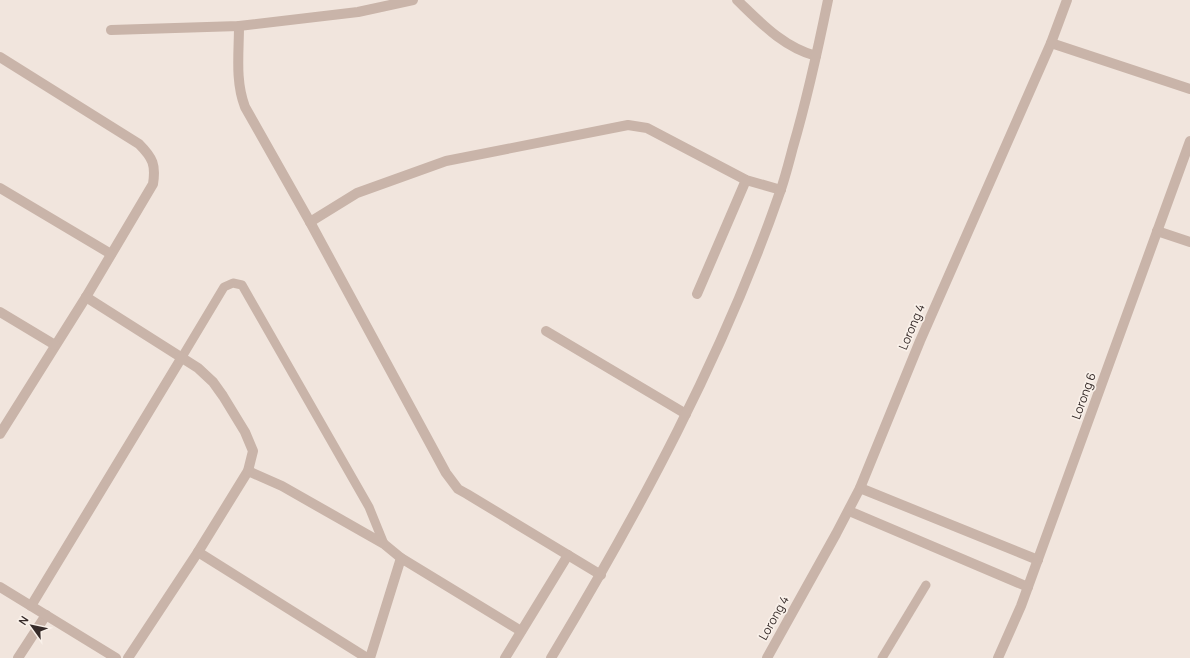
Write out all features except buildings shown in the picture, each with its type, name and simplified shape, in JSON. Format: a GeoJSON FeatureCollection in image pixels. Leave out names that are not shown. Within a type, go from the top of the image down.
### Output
{"type":"FeatureCollection","features":[{"type":"Feature","properties":{"kind":"street"},"geometry":{"type":"LineString","coordinates":[[111,30],[238,26],[358,12],[413,0]]}},
{"type":"Feature","properties":{"kind":"street"},"geometry":{"type":"LineString","coordinates":[[737,0],[764,26],[785,43],[804,53],[816,56]]}},
{"type":"Feature","properties":{"kind":"street"},"geometry":{"type":"LineString","coordinates":[[551,658],[601,575],[686,414],[727,327],[757,256],[781,190],[798,130],[828,0]]}},
{"type":"Feature","properties":{"kind":"street","name":"Lorong 4"},"geometry":{"type":"LineString","coordinates":[[767,658],[849,511],[860,488],[920,341],[1051,43],[1067,0]]}},
{"type":"Feature","properties":{"kind":"street"},"geometry":{"type":"LineString","coordinates":[[238,26],[239,82],[245,107],[310,222],[451,481],[458,489],[601,575]]}},
{"type":"Feature","properties":{"kind":"street"},"geometry":{"type":"LineString","coordinates":[[1051,43],[1190,89]]}},
{"type":"Feature","properties":{"kind":"street"},"geometry":{"type":"LineString","coordinates":[[0,57],[139,144],[148,153],[153,161],[155,172],[153,184],[86,297],[0,434]]}},
{"type":"Feature","properties":{"kind":"street"},"geometry":{"type":"LineString","coordinates":[[310,222],[357,193],[446,161],[628,125],[647,128],[746,180],[781,190]]}},
{"type":"Feature","properties":{"kind":"street","name":"Lorong 6"},"geometry":{"type":"LineString","coordinates":[[998,658],[1011,631],[1028,587],[1190,141]]}},
{"type":"Feature","properties":{"kind":"street"},"geometry":{"type":"LineString","coordinates":[[697,294],[746,180]]}},
{"type":"Feature","properties":{"kind":"street"},"geometry":{"type":"LineString","coordinates":[[0,188],[111,254]]}},
{"type":"Feature","properties":{"kind":"street"},"geometry":{"type":"LineString","coordinates":[[1157,231],[1190,242]]}},
{"type":"Feature","properties":{"kind":"street"},"geometry":{"type":"LineString","coordinates":[[86,297],[198,368],[213,382],[223,396],[246,432],[253,452],[248,471],[198,552],[128,658]]}},
{"type":"Feature","properties":{"kind":"street"},"geometry":{"type":"LineString","coordinates":[[0,312],[55,345]]}},
{"type":"Feature","properties":{"kind":"street"},"geometry":{"type":"LineString","coordinates":[[546,331],[686,414]]}},
{"type":"Feature","properties":{"kind":"street"},"geometry":{"type":"LineString","coordinates":[[31,606],[182,357]]}},
{"type":"Feature","properties":{"kind":"street"},"geometry":{"type":"LineString","coordinates":[[248,471],[282,486],[384,544],[401,558],[522,631]]}},
{"type":"Feature","properties":{"kind":"street"},"geometry":{"type":"LineString","coordinates":[[860,488],[1038,560]]}},
{"type":"Feature","properties":{"kind":"street"},"geometry":{"type":"LineString","coordinates":[[849,511],[1028,587]]}},
{"type":"Feature","properties":{"kind":"street"},"geometry":{"type":"LineString","coordinates":[[198,552],[367,658]]}},
{"type":"Feature","properties":{"kind":"street"},"geometry":{"type":"LineString","coordinates":[[505,658],[568,556]]}},
{"type":"Feature","properties":{"kind":"street"},"geometry":{"type":"LineString","coordinates":[[370,658],[401,558]]}},
{"type":"Feature","properties":{"kind":"street"},"geometry":{"type":"LineString","coordinates":[[0,587],[116,658]]}},
{"type":"Feature","properties":{"kind":"street"},"geometry":{"type":"LineString","coordinates":[[18,658],[46,615]]}},
{"type":"Feature","properties":{"kind":"lane"},"geometry":{"type":"LineString","coordinates":[[182,357],[224,287],[233,283],[242,285],[369,507],[384,544]]}},
{"type":"Feature","properties":{"kind":"lane"},"geometry":{"type":"LineString","coordinates":[[882,658],[926,585]]}}]}
